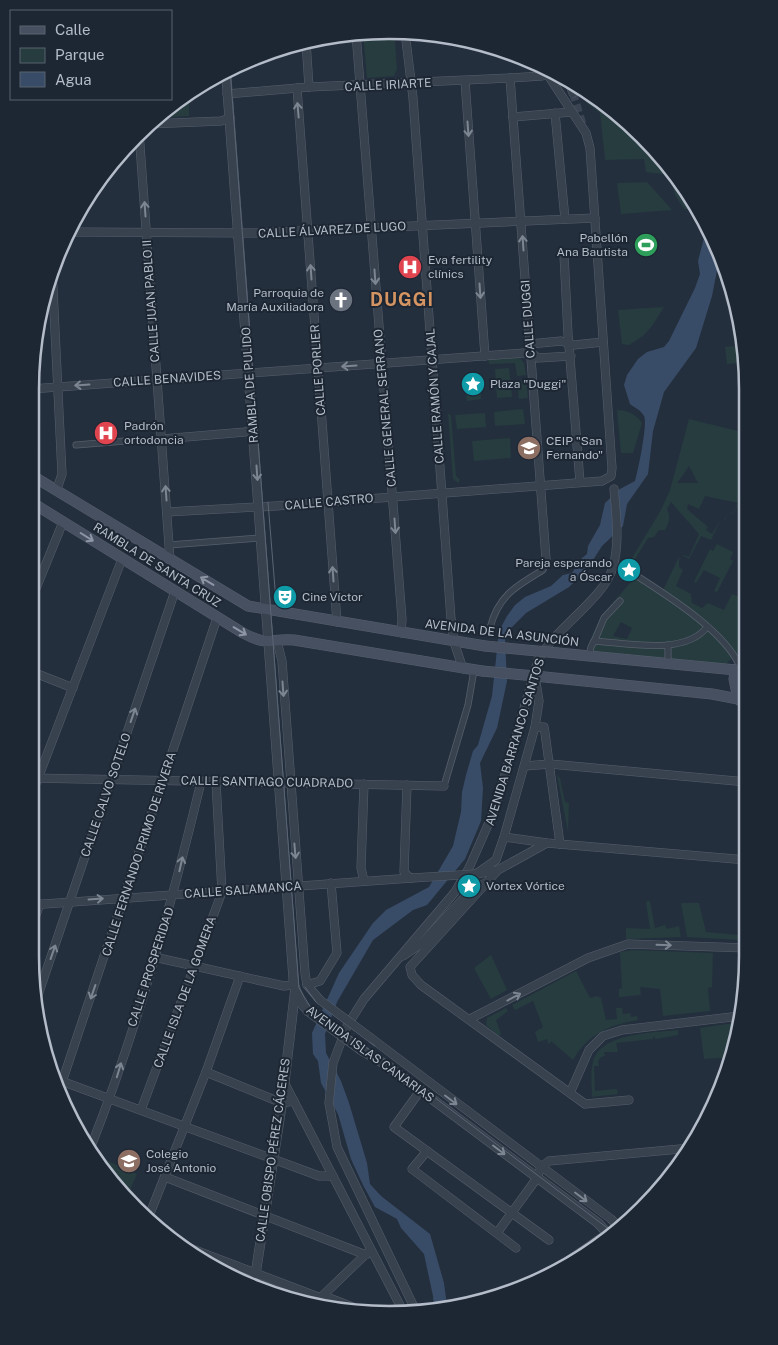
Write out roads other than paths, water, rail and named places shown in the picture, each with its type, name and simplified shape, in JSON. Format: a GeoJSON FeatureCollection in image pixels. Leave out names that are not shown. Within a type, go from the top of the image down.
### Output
{"type":"FeatureCollection","features":[{"type":"Feature","properties":{"kind":"main road","name":"RAMBLA DE SANTA CRUZ"},"geometry":{"type":"LineString","coordinates":[[39,479],[248,606],[265,610]]}},
{"type":"Feature","properties":{"kind":"main road","name":"RAMBLA DE SANTA CRUZ"},"geometry":{"type":"LineString","coordinates":[[39,507],[248,636],[272,642]]}},
{"type":"Feature","properties":{"kind":"main road","name":"AVENIDA DE LA ASUNCIÓN"},"geometry":{"type":"LineString","coordinates":[[265,610],[484,646],[590,656],[739,666]]}},
{"type":"Feature","properties":{"kind":"main road"},"geometry":{"type":"LineString","coordinates":[[272,642],[294,640],[478,671],[712,694],[738,699],[734,679],[739,672]]}},
{"type":"Feature","properties":{"kind":"street","name":"CALLE RAMÓN Y CAJAL"},"geometry":{"type":"LineString","coordinates":[[406,39],[411,84],[454,642],[463,669]]}},
{"type":"Feature","properties":{"kind":"street","name":"CALLE GENERAL SERRANO"},"geometry":{"type":"LineString","coordinates":[[357,40],[402,619],[401,633]]}},
{"type":"Feature","properties":{"kind":"street"},"geometry":{"type":"LineString","coordinates":[[306,49],[309,88]]}},
{"type":"Feature","properties":{"kind":"street","name":"CALLE IRIARTE"},"geometry":{"type":"LineString","coordinates":[[228,94],[297,88],[465,81],[542,76],[543,74]]}},
{"type":"Feature","properties":{"kind":"street","name":"CALLE DUGGI"},"geometry":{"type":"LineString","coordinates":[[490,628],[495,611],[512,589],[543,570],[546,562],[510,78]]}},
{"type":"Feature","properties":{"kind":"street","name":"RAMBLA DE PULIDO"},"geometry":{"type":"LineString","coordinates":[[227,79],[265,610]]}},
{"type":"Feature","properties":{"kind":"street"},"geometry":{"type":"LineString","coordinates":[[530,344],[561,341],[574,345],[602,342],[590,148],[586,133],[551,79]]}},
{"type":"Feature","properties":{"kind":"street"},"geometry":{"type":"LineString","coordinates":[[465,81],[485,356]]}},
{"type":"Feature","properties":{"kind":"street","name":"CALLE PORLIER"},"geometry":{"type":"LineString","coordinates":[[297,88],[337,622]]}},
{"type":"Feature","properties":{"kind":"street"},"geometry":{"type":"LineString","coordinates":[[513,117],[572,112]]}},
{"type":"Feature","properties":{"kind":"street"},"geometry":{"type":"LineString","coordinates":[[555,113],[565,219]]}},
{"type":"Feature","properties":{"kind":"street"},"geometry":{"type":"LineString","coordinates":[[161,124],[221,121],[230,118]]}},
{"type":"Feature","properties":{"kind":"street","name":"CALLE JUAN PABLO II"},"geometry":{"type":"LineString","coordinates":[[140,142],[170,559]]}},
{"type":"Feature","properties":{"kind":"street","name":"CALLE ÁLVAREZ DE LUGO"},"geometry":{"type":"LineString","coordinates":[[76,232],[308,231],[594,218]]}},
{"type":"Feature","properties":{"kind":"street"},"geometry":{"type":"LineString","coordinates":[[564,255],[580,482]]}},
{"type":"Feature","properties":{"kind":"street"},"geometry":{"type":"LineString","coordinates":[[53,291],[56,387],[62,474],[56,489]]}},
{"type":"Feature","properties":{"kind":"street","name":"CALLE CASTRO"},"geometry":{"type":"LineString","coordinates":[[167,512],[602,481],[609,478],[612,468],[602,342]]}},
{"type":"Feature","properties":{"kind":"street","name":"CALLE BENAVIDES"},"geometry":{"type":"LineString","coordinates":[[39,388],[530,353],[538,358],[571,356]]}},
{"type":"Feature","properties":{"kind":"street"},"geometry":{"type":"LineString","coordinates":[[162,439],[245,432],[253,429]]}},
{"type":"Feature","properties":{"kind":"street"},"geometry":{"type":"LineString","coordinates":[[76,445],[137,440]]}},
{"type":"Feature","properties":{"kind":"street","name":"AVENIDA BARRANCO SANTOS"},"geometry":{"type":"LineString","coordinates":[[413,1306],[343,1163],[331,1119],[330,1081],[340,1042],[355,1012],[395,961],[455,892],[480,846],[495,809],[538,660],[564,626],[604,585],[614,566],[617,538],[614,489]]}},
{"type":"Feature","properties":{"kind":"street"},"geometry":{"type":"LineString","coordinates":[[39,581],[63,522]]}},
{"type":"Feature","properties":{"kind":"street"},"geometry":{"type":"LineString","coordinates":[[169,545],[260,538]]}},
{"type":"Feature","properties":{"kind":"street"},"geometry":{"type":"LineString","coordinates":[[39,766],[73,688],[122,559]]}},
{"type":"Feature","properties":{"kind":"street"},"geometry":{"type":"LineString","coordinates":[[637,576],[678,601],[707,627],[739,660]]}},
{"type":"Feature","properties":{"kind":"street","name":"CALLE CALVO SOTELO"},"geometry":{"type":"LineString","coordinates":[[40,988],[174,591]]}},
{"type":"Feature","properties":{"kind":"street"},"geometry":{"type":"LineString","coordinates":[[590,656],[604,618],[620,601]]}},
{"type":"Feature","properties":{"kind":"street","name":"AVENIDA ISLAS CANARIAS"},"geometry":{"type":"LineString","coordinates":[[265,610],[272,642],[279,783],[295,989],[306,1009],[361,1050],[388,1066],[605,1231]]}},
{"type":"Feature","properties":{"kind":"street","name":"CALLE FERNANDO PRIMO DE RIVERA"},"geometry":{"type":"LineString","coordinates":[[62,1082],[217,618]]}},
{"type":"Feature","properties":{"kind":"street"},"geometry":{"type":"LineString","coordinates":[[594,642],[668,645],[693,640],[707,627]]}},
{"type":"Feature","properties":{"kind":"street","name":"AVENIDA ISLAS CANARIAS"},"geometry":{"type":"LineString","coordinates":[[272,642],[282,660],[305,973],[308,985],[320,1000],[615,1223]]}},
{"type":"Feature","properties":{"kind":"street"},"geometry":{"type":"LineString","coordinates":[[668,645],[668,660]]}},
{"type":"Feature","properties":{"kind":"street"},"geometry":{"type":"LineString","coordinates":[[444,786],[478,671]]}},
{"type":"Feature","properties":{"kind":"street"},"geometry":{"type":"LineString","coordinates":[[39,675],[73,688]]}},
{"type":"Feature","properties":{"kind":"street"},"geometry":{"type":"LineString","coordinates":[[476,874],[496,860],[504,837],[535,727],[539,700],[535,676]]}},
{"type":"Feature","properties":{"kind":"street"},"geometry":{"type":"LineString","coordinates":[[535,727],[541,726],[544,729],[560,844]]}},
{"type":"Feature","properties":{"kind":"street"},"geometry":{"type":"LineString","coordinates":[[525,766],[550,764],[739,781]]}},
{"type":"Feature","properties":{"kind":"street","name":"CALLE SANTIAGO CUADRADO"},"geometry":{"type":"LineString","coordinates":[[39,778],[444,786]]}},
{"type":"Feature","properties":{"kind":"street","name":"CALLE PROSPERIDAD"},"geometry":{"type":"LineString","coordinates":[[93,1142],[110,1099],[174,895],[201,782]]}},
{"type":"Feature","properties":{"kind":"street","name":"CALLE ISLA DE LA GOMERA"},"geometry":{"type":"LineString","coordinates":[[141,1110],[222,892],[216,782]]}},
{"type":"Feature","properties":{"kind":"street"},"geometry":{"type":"LineString","coordinates":[[364,784],[361,868],[364,881]]}},
{"type":"Feature","properties":{"kind":"street"},"geometry":{"type":"LineString","coordinates":[[396,879],[404,872],[407,785]]}},
{"type":"Feature","properties":{"kind":"street"},"geometry":{"type":"LineString","coordinates":[[504,837],[547,843],[739,859]]}},
{"type":"Feature","properties":{"kind":"street"},"geometry":{"type":"LineString","coordinates":[[547,843],[502,868],[410,967],[412,975],[421,985],[585,1104],[629,1100]]}},
{"type":"Feature","properties":{"kind":"street"},"geometry":{"type":"LineString","coordinates":[[496,860],[502,868]]}},
{"type":"Feature","properties":{"kind":"street","name":"CALLE SALAMANCA"},"geometry":{"type":"LineString","coordinates":[[40,904],[476,874],[502,868]]}},
{"type":"Feature","properties":{"kind":"street"},"geometry":{"type":"LineString","coordinates":[[404,872],[411,878]]}},
{"type":"Feature","properties":{"kind":"street"},"geometry":{"type":"LineString","coordinates":[[308,985],[320,981],[337,953],[331,883]]}},
{"type":"Feature","properties":{"kind":"street"},"geometry":{"type":"LineString","coordinates":[[395,961],[421,944],[476,886],[487,883]]}},
{"type":"Feature","properties":{"kind":"street"},"geometry":{"type":"LineString","coordinates":[[470,1019],[588,958],[628,944],[739,948]]}},
{"type":"Feature","properties":{"kind":"street"},"geometry":{"type":"LineString","coordinates":[[154,956],[295,989]]}},
{"type":"Feature","properties":{"kind":"street"},"geometry":{"type":"LineString","coordinates":[[150,1212],[206,1072],[240,976]]}},
{"type":"Feature","properties":{"kind":"street","name":"CALLE OBISPO PÉREZ CÁCERES"},"geometry":{"type":"LineString","coordinates":[[255,1280],[282,1103],[283,1080],[295,989]]}},
{"type":"Feature","properties":{"kind":"street"},"geometry":{"type":"LineString","coordinates":[[292,1016],[298,1009],[306,1009]]}},
{"type":"Feature","properties":{"kind":"street"},"geometry":{"type":"LineString","coordinates":[[570,1093],[589,1050],[603,1036],[622,1030],[734,1017]]}},
{"type":"Feature","properties":{"kind":"street"},"geometry":{"type":"LineString","coordinates":[[206,1072],[282,1103],[294,1101]]}},
{"type":"Feature","properties":{"kind":"street"},"geometry":{"type":"LineString","coordinates":[[283,1080],[333,1176],[368,1252],[400,1306]]}},
{"type":"Feature","properties":{"kind":"street"},"geometry":{"type":"LineString","coordinates":[[62,1082],[319,1176],[333,1176]]}},
{"type":"Feature","properties":{"kind":"street"},"geometry":{"type":"LineString","coordinates":[[420,1091],[394,1127],[549,1240]]}},
{"type":"Feature","properties":{"kind":"street"},"geometry":{"type":"LineString","coordinates":[[497,1233],[537,1178],[541,1167],[548,1161],[681,1149]]}},
{"type":"Feature","properties":{"kind":"street"},"geometry":{"type":"LineString","coordinates":[[427,1151],[412,1169],[516,1248]]}},
{"type":"Feature","properties":{"kind":"street"},"geometry":{"type":"LineString","coordinates":[[165,1177],[264,1216],[368,1252]]}},
{"type":"Feature","properties":{"kind":"street"},"geometry":{"type":"LineString","coordinates":[[319,1300],[368,1252]]}},
{"type":"Feature","properties":{"kind":"street"},"geometry":{"type":"LineString","coordinates":[[206,1254],[338,1302]]}},
{"type":"Feature","properties":{"kind":"water"},"geometry":{"type":"Polygon","coordinates":[[[704,237],[718,267],[712,296],[696,348],[664,392],[653,431],[648,474],[627,504],[623,526],[602,546],[586,571],[569,587],[526,613],[511,628],[505,641],[507,681],[497,728],[480,763],[483,788],[481,821],[465,859],[427,905],[413,910],[373,940],[337,1002],[325,1034],[326,1053],[341,1081],[349,1103],[367,1163],[370,1184],[381,1196],[430,1234],[444,1283],[446,1301],[434,1303],[424,1254],[401,1228],[397,1219],[375,1207],[351,1159],[338,1114],[321,1083],[318,1061],[313,1054],[312,1033],[339,973],[373,923],[386,910],[429,887],[453,846],[461,812],[462,792],[466,775],[473,751],[478,745],[492,696],[499,631],[515,605],[525,597],[551,586],[563,575],[572,573],[587,554],[588,546],[600,525],[605,503],[620,489],[635,481],[645,420],[641,412],[630,404],[624,385],[627,375],[638,359],[647,352],[664,347],[669,341],[695,288],[700,274],[698,261],[704,237]]]}},
{"type":"Feature","properties":{"kind":"tunnel"},"geometry":{"type":"LineString","coordinates":[[573,93],[584,129]]}},
{"type":"Feature","properties":{"kind":"tram line"},"geometry":{"type":"LineString","coordinates":[[231,77],[299,988],[311,1008],[397,1069],[608,1229]]}},
{"type":"Feature","properties":{"kind":"tram line"},"geometry":{"type":"LineString","coordinates":[[268,502],[276,601]]}},
{"type":"Feature","properties":{"kind":"tram line"},"geometry":{"type":"LineString","coordinates":[[305,987],[316,1002],[375,1046]]}},
{"type":"Feature","properties":{"kind":"place","name":"Pabellón Ana Bautista"},"geometry":{"type":"Point","coordinates":[646,245]}},
{"type":"Feature","properties":{"kind":"place","name":"Eva fertility clínics"},"geometry":{"type":"Point","coordinates":[410,267]}},
{"type":"Feature","properties":{"kind":"place","name":"Parroquia de María Auxiliadora"},"geometry":{"type":"Point","coordinates":[341,300]}},
{"type":"Feature","properties":{"kind":"place","name":"Plaza \"Duggi\""},"geometry":{"type":"Point","coordinates":[473,384]}},
{"type":"Feature","properties":{"kind":"place","name":"Padrón ortodoncia"},"geometry":{"type":"Point","coordinates":[106,433]}},
{"type":"Feature","properties":{"kind":"place","name":"CEIP \"San Fernando\""},"geometry":{"type":"Point","coordinates":[529,448]}},
{"type":"Feature","properties":{"kind":"place","name":"Pareja esperando a Óscar"},"geometry":{"type":"Point","coordinates":[629,570]}},
{"type":"Feature","properties":{"kind":"place","name":"Cine Víctor"},"geometry":{"type":"Point","coordinates":[285,597]}},
{"type":"Feature","properties":{"kind":"place","name":"Vortex Vórtice"},"geometry":{"type":"Point","coordinates":[469,886]}},
{"type":"Feature","properties":{"kind":"place","name":"Colegio José Antonio"},"geometry":{"type":"Point","coordinates":[129,1161]}},
{"type":"Feature","properties":{"kind":"district","name":"DUGGI"},"geometry":{"type":"Point","coordinates":[402,299]}}]}
